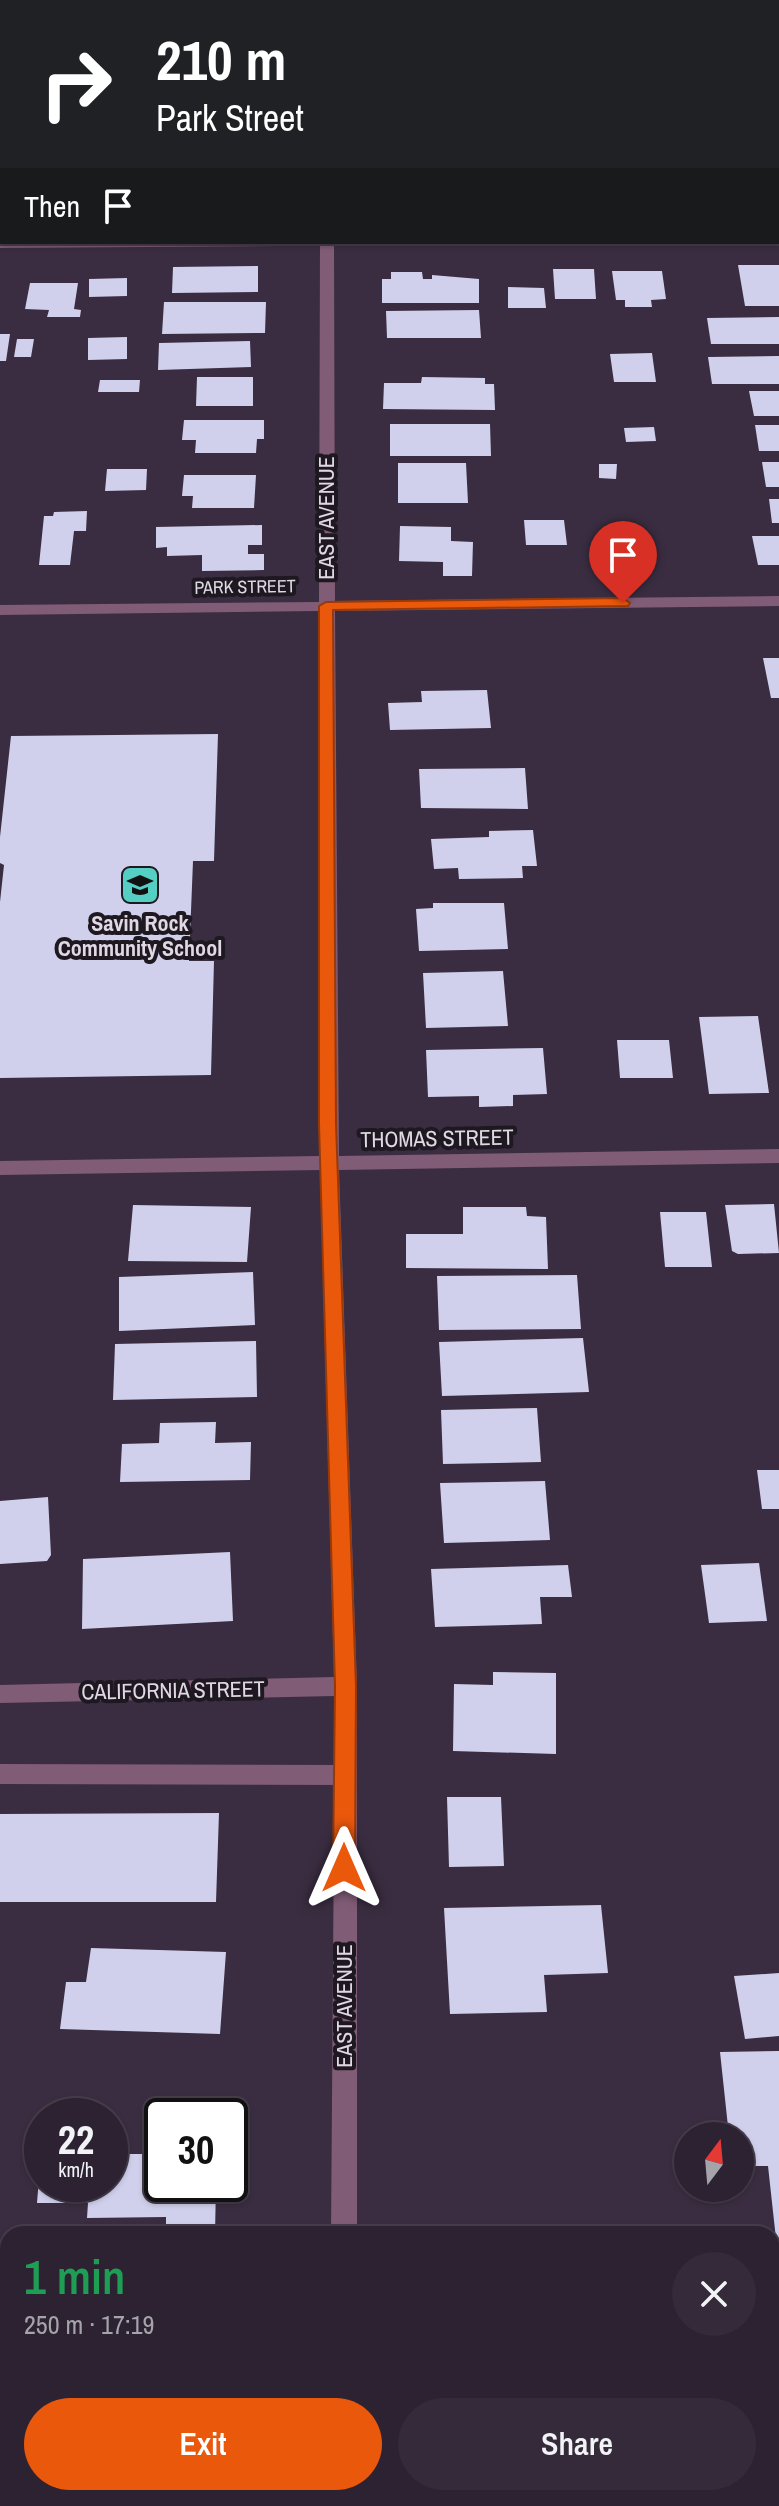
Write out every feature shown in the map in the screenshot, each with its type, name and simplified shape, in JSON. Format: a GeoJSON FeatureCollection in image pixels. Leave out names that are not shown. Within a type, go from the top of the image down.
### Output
{"type":"FeatureCollection","features":[{"type":"Feature","properties":{"kind":"street","name":"EAST AVENUE"},"geometry":{"type":"LineString","coordinates":[[327,244],[329,1163],[346,1686],[344,2226]]}},
{"type":"Feature","properties":{"kind":"street","name":"PARK STREET"},"geometry":{"type":"LineString","coordinates":[[0,610],[779,601]]}},
{"type":"Feature","properties":{"kind":"street","name":"THOMAS STREET"},"geometry":{"type":"LineString","coordinates":[[0,1168],[779,1156]]}},
{"type":"Feature","properties":{"kind":"street","name":"CALIFORNIA STREET"},"geometry":{"type":"LineString","coordinates":[[0,1694],[346,1686]]}},
{"type":"Feature","properties":{"kind":"street"},"geometry":{"type":"LineString","coordinates":[[0,1774],[345,1775]]}},
{"type":"Feature","properties":{"kind":"building"},"geometry":{"type":"Polygon","coordinates":[[[738,265],[779,265],[779,306],[745,306],[738,265]]]}},
{"type":"Feature","properties":{"kind":"building"},"geometry":{"type":"Polygon","coordinates":[[[258,266],[258,292],[172,293],[173,267],[258,266]]]}},
{"type":"Feature","properties":{"kind":"building"},"geometry":{"type":"Polygon","coordinates":[[[553,269],[594,269],[596,299],[555,299],[553,269]]]}},
{"type":"Feature","properties":{"kind":"building"},"geometry":{"type":"Polygon","coordinates":[[[612,271],[662,271],[666,299],[651,300],[652,307],[625,307],[625,300],[616,300],[612,271]]]}},
{"type":"Feature","properties":{"kind":"building"},"geometry":{"type":"Polygon","coordinates":[[[391,272],[422,272],[423,279],[432,279],[432,275],[479,279],[479,303],[382,303],[382,279],[391,279],[391,272]]]}},
{"type":"Feature","properties":{"kind":"building"},"geometry":{"type":"Polygon","coordinates":[[[127,278],[127,296],[89,297],[89,279],[127,278]]]}},
{"type":"Feature","properties":{"kind":"building"},"geometry":{"type":"Polygon","coordinates":[[[30,283],[78,283],[74,309],[81,310],[80,317],[47,317],[49,310],[25,309],[30,283]]]}},
{"type":"Feature","properties":{"kind":"building"},"geometry":{"type":"Polygon","coordinates":[[[508,287],[544,288],[546,308],[508,308],[508,287]]]}},
{"type":"Feature","properties":{"kind":"building"},"geometry":{"type":"Polygon","coordinates":[[[164,302],[266,302],[265,333],[162,334],[164,302]]]}},
{"type":"Feature","properties":{"kind":"building"},"geometry":{"type":"Polygon","coordinates":[[[479,310],[481,338],[387,338],[386,311],[479,310]]]}},
{"type":"Feature","properties":{"kind":"building"},"geometry":{"type":"Polygon","coordinates":[[[779,317],[779,344],[711,344],[707,318],[779,317]]]}},
{"type":"Feature","properties":{"kind":"building"},"geometry":{"type":"Polygon","coordinates":[[[0,334],[10,334],[6,361],[0,361],[0,334]]]}},
{"type":"Feature","properties":{"kind":"building"},"geometry":{"type":"Polygon","coordinates":[[[127,337],[127,359],[88,360],[88,338],[127,337]]]}},
{"type":"Feature","properties":{"kind":"building"},"geometry":{"type":"Polygon","coordinates":[[[17,339],[34,339],[31,357],[14,357],[17,339]]]}},
{"type":"Feature","properties":{"kind":"building"},"geometry":{"type":"Polygon","coordinates":[[[250,341],[251,367],[158,370],[159,343],[250,341]]]}},
{"type":"Feature","properties":{"kind":"building"},"geometry":{"type":"Polygon","coordinates":[[[652,353],[656,382],[614,382],[610,354],[652,353]]]}},
{"type":"Feature","properties":{"kind":"building"},"geometry":{"type":"Polygon","coordinates":[[[779,356],[779,384],[712,384],[708,357],[779,356]]]}},
{"type":"Feature","properties":{"kind":"building"},"geometry":{"type":"Polygon","coordinates":[[[197,377],[253,377],[253,406],[196,406],[197,377]]]}},
{"type":"Feature","properties":{"kind":"building"},"geometry":{"type":"Polygon","coordinates":[[[422,377],[485,378],[485,384],[494,384],[495,410],[383,409],[384,383],[421,383],[422,377]]]}},
{"type":"Feature","properties":{"kind":"building"},"geometry":{"type":"Polygon","coordinates":[[[100,380],[140,380],[139,392],[98,392],[100,380]]]}},
{"type":"Feature","properties":{"kind":"building"},"geometry":{"type":"Polygon","coordinates":[[[749,391],[779,391],[779,416],[754,416],[749,391]]]}},
{"type":"Feature","properties":{"kind":"building"},"geometry":{"type":"Polygon","coordinates":[[[184,420],[264,420],[264,439],[257,439],[256,453],[195,453],[196,440],[182,440],[184,420]]]}},
{"type":"Feature","properties":{"kind":"building"},"geometry":{"type":"Polygon","coordinates":[[[390,424],[490,424],[491,456],[390,456],[390,424]]]}},
{"type":"Feature","properties":{"kind":"building"},"geometry":{"type":"Polygon","coordinates":[[[755,425],[779,425],[779,451],[759,451],[755,425]]]}},
{"type":"Feature","properties":{"kind":"building"},"geometry":{"type":"Polygon","coordinates":[[[654,427],[656,441],[626,442],[624,428],[654,427]]]}},
{"type":"Feature","properties":{"kind":"building"},"geometry":{"type":"Polygon","coordinates":[[[762,462],[779,462],[779,487],[766,487],[762,462]]]}},
{"type":"Feature","properties":{"kind":"building"},"geometry":{"type":"Polygon","coordinates":[[[398,463],[466,463],[468,503],[398,503],[398,463]]]}},
{"type":"Feature","properties":{"kind":"building"},"geometry":{"type":"Polygon","coordinates":[[[599,464],[617,464],[616,479],[599,478],[599,464]]]}},
{"type":"Feature","properties":{"kind":"building"},"geometry":{"type":"Polygon","coordinates":[[[107,469],[147,469],[146,490],[105,491],[107,469]]]}},
{"type":"Feature","properties":{"kind":"building"},"geometry":{"type":"Polygon","coordinates":[[[184,475],[256,475],[254,508],[192,508],[193,496],[182,496],[184,475]]]}},
{"type":"Feature","properties":{"kind":"building"},"geometry":{"type":"Polygon","coordinates":[[[769,499],[779,499],[779,523],[772,523],[769,499]]]}},
{"type":"Feature","properties":{"kind":"building"},"geometry":{"type":"Polygon","coordinates":[[[87,511],[86,531],[74,531],[70,565],[39,565],[44,516],[53,516],[54,512],[87,511]]]}},
{"type":"Feature","properties":{"kind":"building"},"geometry":{"type":"Polygon","coordinates":[[[524,520],[564,520],[567,545],[526,545],[524,520]]]}},
{"type":"Feature","properties":{"kind":"building"},"geometry":{"type":"Polygon","coordinates":[[[262,525],[262,545],[248,545],[248,554],[264,554],[264,570],[202,571],[202,555],[167,556],[167,547],[156,548],[156,527],[262,525]]]}},
{"type":"Feature","properties":{"kind":"building"},"geometry":{"type":"Polygon","coordinates":[[[400,526],[451,527],[451,541],[473,542],[472,576],[443,576],[443,562],[399,561],[400,526]]]}},
{"type":"Feature","properties":{"kind":"building"},"geometry":{"type":"Polygon","coordinates":[[[752,536],[779,536],[779,565],[758,565],[752,536]]]}},
{"type":"Feature","properties":{"kind":"building"},"geometry":{"type":"Polygon","coordinates":[[[763,658],[779,658],[779,698],[771,698],[763,658]]]}},
{"type":"Feature","properties":{"kind":"building"},"geometry":{"type":"Polygon","coordinates":[[[487,690],[491,728],[390,730],[388,703],[422,702],[421,691],[487,690]]]}},
{"type":"Feature","properties":{"kind":"building"},"geometry":{"type":"Polygon","coordinates":[[[218,734],[214,861],[193,861],[189,961],[214,961],[211,1075],[0,1078],[0,902],[4,865],[0,863],[0,837],[11,736],[218,734]]]}},
{"type":"Feature","properties":{"kind":"building"},"geometry":{"type":"Polygon","coordinates":[[[525,768],[528,809],[421,808],[419,769],[525,768]]]}},
{"type":"Feature","properties":{"kind":"building"},"geometry":{"type":"Polygon","coordinates":[[[533,830],[537,866],[522,866],[523,878],[459,879],[458,868],[434,869],[431,839],[489,837],[489,831],[533,830]]]}},
{"type":"Feature","properties":{"kind":"building"},"geometry":{"type":"Polygon","coordinates":[[[433,903],[504,903],[508,949],[419,951],[416,909],[433,908],[433,903]]]}},
{"type":"Feature","properties":{"kind":"building"},"geometry":{"type":"Polygon","coordinates":[[[503,971],[508,1026],[426,1028],[423,973],[503,971]]]}},
{"type":"Feature","properties":{"kind":"building"},"geometry":{"type":"Polygon","coordinates":[[[758,1016],[769,1093],[709,1094],[699,1017],[758,1016]]]}},
{"type":"Feature","properties":{"kind":"building"},"geometry":{"type":"Polygon","coordinates":[[[617,1040],[669,1040],[673,1078],[620,1078],[617,1040]]]}},
{"type":"Feature","properties":{"kind":"building"},"geometry":{"type":"Polygon","coordinates":[[[543,1048],[547,1094],[513,1095],[513,1106],[479,1107],[479,1096],[428,1097],[426,1050],[543,1048]]]}},
{"type":"Feature","properties":{"kind":"building"},"geometry":{"type":"Polygon","coordinates":[[[774,1204],[779,1253],[738,1254],[732,1251],[725,1205],[774,1204]]]}},
{"type":"Feature","properties":{"kind":"building"},"geometry":{"type":"Polygon","coordinates":[[[133,1205],[251,1207],[247,1262],[128,1261],[133,1205]]]}},
{"type":"Feature","properties":{"kind":"building"},"geometry":{"type":"Polygon","coordinates":[[[463,1207],[526,1207],[527,1216],[546,1217],[548,1269],[406,1268],[406,1234],[463,1234],[463,1207]]]}},
{"type":"Feature","properties":{"kind":"building"},"geometry":{"type":"Polygon","coordinates":[[[660,1212],[706,1212],[712,1267],[665,1267],[660,1212]]]}},
{"type":"Feature","properties":{"kind":"building"},"geometry":{"type":"Polygon","coordinates":[[[253,1272],[255,1325],[119,1331],[119,1277],[253,1272]]]}},
{"type":"Feature","properties":{"kind":"building"},"geometry":{"type":"Polygon","coordinates":[[[577,1275],[581,1329],[439,1330],[437,1276],[577,1275]]]}},
{"type":"Feature","properties":{"kind":"building"},"geometry":{"type":"Polygon","coordinates":[[[583,1338],[589,1392],[442,1396],[439,1342],[583,1338]]]}},
{"type":"Feature","properties":{"kind":"building"},"geometry":{"type":"Polygon","coordinates":[[[256,1341],[257,1397],[113,1400],[115,1344],[256,1341]]]}},
{"type":"Feature","properties":{"kind":"building"},"geometry":{"type":"Polygon","coordinates":[[[537,1408],[541,1462],[443,1464],[441,1410],[537,1408]]]}},
{"type":"Feature","properties":{"kind":"building"},"geometry":{"type":"Polygon","coordinates":[[[216,1422],[215,1443],[251,1442],[250,1480],[120,1482],[122,1444],[159,1443],[160,1423],[216,1422]]]}},
{"type":"Feature","properties":{"kind":"building"},"geometry":{"type":"Polygon","coordinates":[[[757,1470],[779,1470],[779,1509],[762,1509],[757,1470]]]}},
{"type":"Feature","properties":{"kind":"building"},"geometry":{"type":"Polygon","coordinates":[[[545,1481],[550,1540],[444,1543],[440,1483],[545,1481]]]}},
{"type":"Feature","properties":{"kind":"building"},"geometry":{"type":"Polygon","coordinates":[[[48,1497],[51,1555],[47,1561],[0,1564],[0,1501],[48,1497]]]}},
{"type":"Feature","properties":{"kind":"building"},"geometry":{"type":"Polygon","coordinates":[[[230,1552],[233,1621],[82,1629],[83,1559],[230,1552]]]}},
{"type":"Feature","properties":{"kind":"building"},"geometry":{"type":"Polygon","coordinates":[[[759,1563],[767,1621],[709,1623],[701,1565],[759,1563]]]}},
{"type":"Feature","properties":{"kind":"building"},"geometry":{"type":"Polygon","coordinates":[[[568,1565],[572,1597],[540,1597],[542,1624],[435,1627],[431,1569],[568,1565]]]}},
{"type":"Feature","properties":{"kind":"building"},"geometry":{"type":"Polygon","coordinates":[[[493,1672],[556,1673],[556,1754],[453,1751],[454,1684],[493,1685],[493,1672]]]}},
{"type":"Feature","properties":{"kind":"building"},"geometry":{"type":"Polygon","coordinates":[[[447,1797],[501,1797],[504,1866],[449,1867],[447,1797]]]}},
{"type":"Feature","properties":{"kind":"building"},"geometry":{"type":"Polygon","coordinates":[[[219,1813],[216,1902],[0,1902],[0,1814],[219,1813]]]}},
{"type":"Feature","properties":{"kind":"building"},"geometry":{"type":"Polygon","coordinates":[[[601,1905],[608,1973],[544,1975],[547,2012],[450,2014],[444,1908],[601,1905]]]}},
{"type":"Feature","properties":{"kind":"building"},"geometry":{"type":"Polygon","coordinates":[[[91,1948],[226,1952],[220,2034],[60,2029],[66,1982],[86,1982],[91,1948]]]}},
{"type":"Feature","properties":{"kind":"building"},"geometry":{"type":"Polygon","coordinates":[[[779,1973],[779,2036],[745,2039],[734,1976],[779,1973]]]}},
{"type":"Feature","properties":{"kind":"building"},"geometry":{"type":"Polygon","coordinates":[[[779,2051],[779,2226],[775,2226],[768,2166],[754,2166],[754,2122],[728,2122],[720,2052],[779,2051]]]}},
{"type":"Feature","properties":{"kind":"building"},"geometry":{"type":"Polygon","coordinates":[[[128,2154],[144,2154],[144,2202],[216,2202],[215,2226],[166,2226],[166,2217],[87,2218],[88,2203],[37,2203],[128,2202],[128,2154]]]}},
{"type":"Feature","properties":{"kind":"place","name":"Savin Rock Community School"},"geometry":{"type":"Point","coordinates":[140,885]}},
{"type":"Feature","properties":{"kind":"route"},"geometry":{"type":"LineString","coordinates":[[344,1868],[346,1686],[328,1124],[326,606],[623,603]]}}]}
